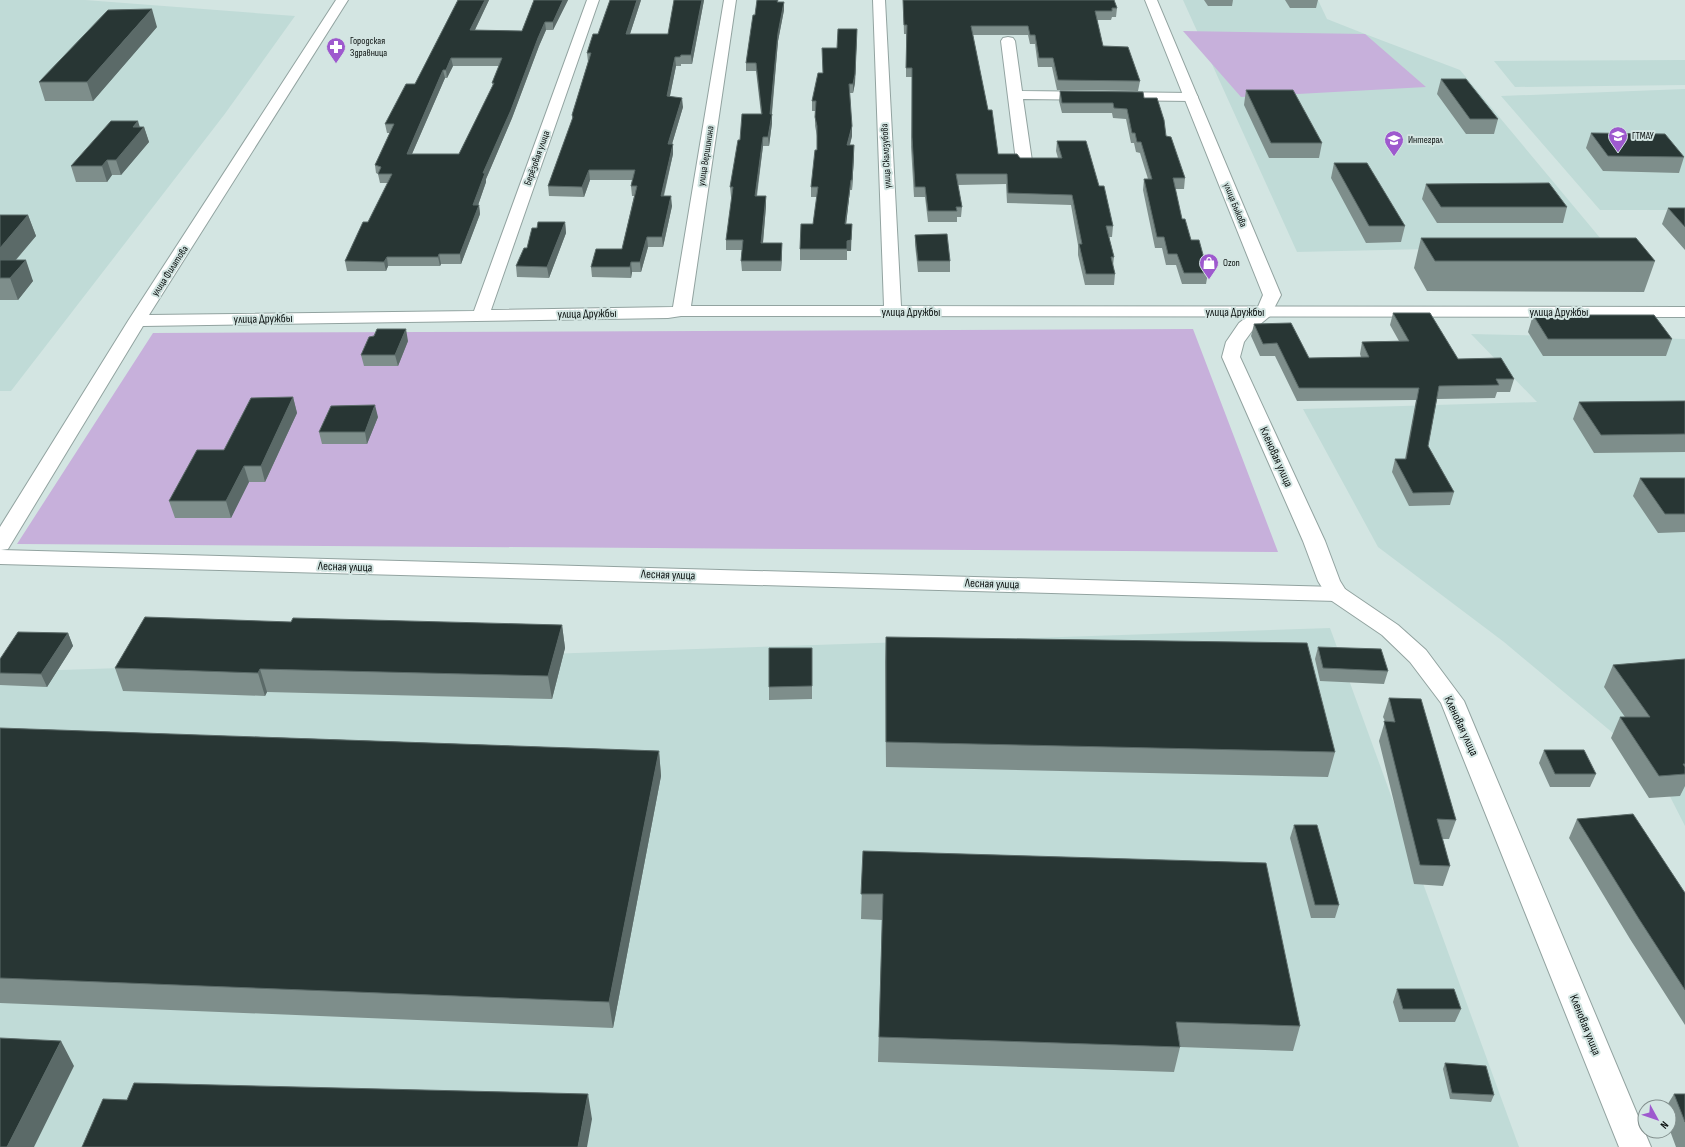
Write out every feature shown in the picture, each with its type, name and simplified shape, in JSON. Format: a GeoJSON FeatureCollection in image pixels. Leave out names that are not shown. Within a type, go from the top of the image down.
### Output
{"type":"FeatureCollection","features":[{"type":"Feature","properties":{"kind":"street","name":"улица Филатова"},"geometry":{"type":"LineString","coordinates":[[0,544],[137,321],[342,0]]}},
{"type":"Feature","properties":{"kind":"street","name":"Берёзовая улица"},"geometry":{"type":"LineString","coordinates":[[481,316],[593,0]]}},
{"type":"Feature","properties":{"kind":"street","name":"улица Вершинина"},"geometry":{"type":"LineString","coordinates":[[681,311],[730,0]]}},
{"type":"Feature","properties":{"kind":"street","name":"улица Скалозубова"},"geometry":{"type":"LineString","coordinates":[[879,0],[893,312]]}},
{"type":"Feature","properties":{"kind":"street","name":"улица Быкова"},"geometry":{"type":"LineString","coordinates":[[1151,0],[1272,295],[1264,312]]}},
{"type":"Feature","properties":{"kind":"street"},"geometry":{"type":"LineString","coordinates":[[1008,41],[1024,161]]}},
{"type":"Feature","properties":{"kind":"street"},"geometry":{"type":"LineString","coordinates":[[1015,95],[1191,97]]}},
{"type":"Feature","properties":{"kind":"street","name":"улица Дружбы"},"geometry":{"type":"LineString","coordinates":[[137,321],[668,313],[681,311],[1685,312]]}},
{"type":"Feature","properties":{"kind":"street","name":"Кленовая улица"},"geometry":{"type":"LineString","coordinates":[[1264,312],[1245,327],[1235,342],[1231,357],[1314,541],[1329,580],[1337,594],[1396,635],[1418,656],[1452,701],[1635,1147]]}},
{"type":"Feature","properties":{"kind":"street","name":"Лесная улица"},"geometry":{"type":"LineString","coordinates":[[0,557],[1337,594]]}},
{"type":"Feature","properties":{"kind":"shaded area"},"geometry":{"type":"Polygon","coordinates":[[[0,0],[85,0],[295,16],[224,115],[11,391],[0,391],[0,0]]]}},
{"type":"Feature","properties":{"kind":"shaded area","name":"Интеграл"},"geometry":{"type":"Polygon","coordinates":[[[1183,0],[1318,0],[1327,19],[1460,70],[1606,245],[1297,252],[1183,0]]]}},
{"type":"Feature","properties":{"kind":"shaded area"},"geometry":{"type":"Polygon","coordinates":[[[1183,31],[1365,34],[1426,87],[1241,97],[1183,31]]]}},
{"type":"Feature","properties":{"kind":"shaded area"},"geometry":{"type":"Polygon","coordinates":[[[1685,60],[1685,85],[1515,87],[1494,61],[1685,60]]]}},
{"type":"Feature","properties":{"kind":"shaded area","name":"ГТМАУ"},"geometry":{"type":"Polygon","coordinates":[[[1685,89],[1685,210],[1600,210],[1501,96],[1685,89]]]}},
{"type":"Feature","properties":{"kind":"shaded area"},"geometry":{"type":"Polygon","coordinates":[[[1193,329],[1278,552],[17,544],[153,333],[1193,329]]]}},
{"type":"Feature","properties":{"kind":"shaded area"},"geometry":{"type":"Polygon","coordinates":[[[1471,334],[1685,339],[1685,826],[1656,769],[1504,642],[1378,547],[1303,409],[1537,402],[1471,334]]]}},
{"type":"Feature","properties":{"kind":"shaded area"},"geometry":{"type":"Polygon","coordinates":[[[1330,628],[1519,1147],[0,1147],[0,672],[1330,628]]]}},
{"type":"Feature","properties":{"kind":"building"},"geometry":{"type":"Polygon","coordinates":[[[458,0],[485,0],[470,30],[522,31],[534,0],[563,0],[553,22],[545,22],[511,110],[483,173],[485,173],[473,205],[479,205],[460,254],[439,254],[438,257],[387,257],[384,262],[345,261],[363,222],[368,222],[392,174],[378,174],[381,167],[375,165],[394,124],[385,124],[406,84],[415,84],[458,0]],[[451,58],[446,70],[443,70],[407,154],[459,154],[494,83],[492,83],[502,58],[451,58]]]}},
{"type":"Feature","properties":{"kind":"building"},"geometry":{"type":"Polygon","coordinates":[[[610,0],[637,0],[626,34],[668,34],[674,0],[702,0],[691,55],[681,55],[680,57],[675,57],[667,96],[682,98],[668,144],[673,144],[661,196],[671,196],[662,237],[647,237],[640,262],[631,262],[630,267],[591,267],[596,249],[622,249],[637,186],[631,186],[635,170],[589,170],[582,187],[548,186],[573,117],[572,115],[591,53],[587,53],[593,34],[598,34],[610,0]]]}},
{"type":"Feature","properties":{"kind":"building"},"geometry":{"type":"Polygon","coordinates":[[[757,0],[778,0],[777,2],[784,2],[778,33],[770,114],[772,114],[768,137],[763,137],[755,196],[766,196],[761,243],[782,243],[781,261],[741,261],[743,240],[726,240],[733,187],[730,187],[738,140],[740,140],[742,114],[762,114],[756,63],[746,63],[753,15],[755,15],[757,0]]]}},
{"type":"Feature","properties":{"kind":"building"},"geometry":{"type":"Polygon","coordinates":[[[903,0],[1114,0],[1117,8],[1112,8],[1112,11],[1095,11],[1103,46],[1128,47],[1140,81],[1058,80],[1053,58],[1039,58],[1035,35],[1030,35],[1028,26],[971,26],[988,110],[992,110],[998,154],[1017,154],[1020,158],[1062,158],[1057,141],[1086,141],[1099,186],[1104,186],[1113,226],[1106,226],[1114,257],[1111,257],[1115,274],[1086,274],[1079,244],[1082,244],[1072,195],[1008,193],[1007,174],[956,174],[962,207],[956,207],[957,211],[928,211],[925,187],[915,187],[912,137],[912,68],[906,68],[907,25],[904,25],[903,0]]]}},
{"type":"Feature","properties":{"kind":"building"},"geometry":{"type":"Polygon","coordinates":[[[152,9],[87,82],[39,82],[108,10],[152,9]]]}},
{"type":"Feature","properties":{"kind":"building"},"geometry":{"type":"Polygon","coordinates":[[[838,29],[857,29],[855,74],[853,84],[849,84],[852,126],[847,145],[854,145],[852,180],[845,224],[852,224],[851,240],[847,241],[847,249],[800,249],[801,224],[813,224],[818,187],[811,187],[815,150],[817,150],[817,126],[815,117],[816,101],[812,101],[818,73],[823,73],[822,48],[837,48],[838,29]]]}},
{"type":"Feature","properties":{"kind":"building"},"geometry":{"type":"Polygon","coordinates":[[[1441,79],[1466,79],[1498,119],[1470,119],[1441,79]]]}},
{"type":"Feature","properties":{"kind":"building"},"geometry":{"type":"Polygon","coordinates":[[[1246,90],[1293,90],[1322,143],[1271,143],[1246,90]]]}},
{"type":"Feature","properties":{"kind":"building"},"geometry":{"type":"Polygon","coordinates":[[[1060,91],[1143,92],[1144,98],[1157,98],[1164,120],[1166,136],[1171,137],[1185,178],[1173,178],[1182,219],[1185,219],[1191,240],[1199,240],[1208,273],[1184,273],[1177,254],[1168,254],[1164,237],[1157,237],[1144,179],[1152,179],[1141,142],[1137,142],[1135,133],[1132,133],[1127,109],[1114,108],[1113,103],[1062,103],[1060,91]]]}},
{"type":"Feature","properties":{"kind":"building"},"geometry":{"type":"Polygon","coordinates":[[[111,121],[138,121],[133,127],[144,127],[116,160],[107,160],[102,166],[71,166],[111,121]]]}},
{"type":"Feature","properties":{"kind":"building"},"geometry":{"type":"Polygon","coordinates":[[[1591,133],[1665,134],[1684,157],[1608,156],[1591,133]]]}},
{"type":"Feature","properties":{"kind":"building"},"geometry":{"type":"Polygon","coordinates":[[[1334,163],[1367,163],[1405,226],[1369,226],[1334,163]]]}},
{"type":"Feature","properties":{"kind":"building"},"geometry":{"type":"Polygon","coordinates":[[[1549,183],[1567,207],[1441,207],[1426,184],[1549,183]]]}},
{"type":"Feature","properties":{"kind":"building"},"geometry":{"type":"Polygon","coordinates":[[[1668,208],[1685,208],[1685,227],[1668,208]]]}},
{"type":"Feature","properties":{"kind":"building"},"geometry":{"type":"Polygon","coordinates":[[[0,215],[28,215],[0,248],[0,215]]]}},
{"type":"Feature","properties":{"kind":"building"},"geometry":{"type":"Polygon","coordinates":[[[538,222],[565,222],[547,267],[516,266],[524,248],[527,248],[532,228],[537,228],[538,222]]]}},
{"type":"Feature","properties":{"kind":"building"},"geometry":{"type":"Polygon","coordinates":[[[947,234],[950,261],[918,261],[915,235],[947,234]]]}},
{"type":"Feature","properties":{"kind":"building"},"geometry":{"type":"Polygon","coordinates":[[[1421,238],[1636,238],[1655,261],[1435,261],[1421,238]]]}},
{"type":"Feature","properties":{"kind":"building"},"geometry":{"type":"Polygon","coordinates":[[[0,260],[26,260],[10,278],[0,278],[0,260]]]}},
{"type":"Feature","properties":{"kind":"building"},"geometry":{"type":"Polygon","coordinates":[[[1393,313],[1430,313],[1458,359],[1501,358],[1514,379],[1496,379],[1499,385],[1439,386],[1428,446],[1454,492],[1413,493],[1395,459],[1406,459],[1419,388],[1299,388],[1277,343],[1263,344],[1254,324],[1291,323],[1309,358],[1369,357],[1362,342],[1409,341],[1393,313]]]}},
{"type":"Feature","properties":{"kind":"building"},"geometry":{"type":"Polygon","coordinates":[[[1533,315],[1654,315],[1672,339],[1548,339],[1533,315]]]}},
{"type":"Feature","properties":{"kind":"building"},"geometry":{"type":"Polygon","coordinates":[[[377,329],[406,329],[395,355],[361,355],[369,337],[374,336],[377,329]]]}},
{"type":"Feature","properties":{"kind":"building"},"geometry":{"type":"Polygon","coordinates":[[[293,397],[261,466],[244,466],[226,501],[169,501],[197,450],[224,450],[251,398],[293,397]]]}},
{"type":"Feature","properties":{"kind":"building"},"geometry":{"type":"Polygon","coordinates":[[[1685,401],[1685,434],[1601,435],[1579,402],[1685,401]]]}},
{"type":"Feature","properties":{"kind":"building"},"geometry":{"type":"Polygon","coordinates":[[[375,405],[365,432],[319,432],[331,406],[375,405]]]}},
{"type":"Feature","properties":{"kind":"building"},"geometry":{"type":"Polygon","coordinates":[[[1640,478],[1685,478],[1685,514],[1665,514],[1640,478]]]}},
{"type":"Feature","properties":{"kind":"building"},"geometry":{"type":"Polygon","coordinates":[[[145,617],[291,622],[293,618],[562,625],[548,676],[260,669],[258,673],[115,668],[145,617]]]}},
{"type":"Feature","properties":{"kind":"building"},"geometry":{"type":"Polygon","coordinates":[[[18,632],[68,633],[41,674],[0,673],[0,659],[18,632]]]}},
{"type":"Feature","properties":{"kind":"building"},"geometry":{"type":"Polygon","coordinates":[[[886,637],[1307,643],[1335,752],[886,742],[886,637]]]}},
{"type":"Feature","properties":{"kind":"building"},"geometry":{"type":"Polygon","coordinates":[[[1318,647],[1381,649],[1388,671],[1323,668],[1318,647]]]}},
{"type":"Feature","properties":{"kind":"building"},"geometry":{"type":"Polygon","coordinates":[[[769,648],[812,648],[812,686],[769,687],[769,648]]]}},
{"type":"Feature","properties":{"kind":"building"},"geometry":{"type":"Polygon","coordinates":[[[1685,659],[1685,764],[1683,764],[1685,767],[1685,774],[1659,776],[1620,717],[1650,717],[1613,665],[1685,659]]]}},
{"type":"Feature","properties":{"kind":"building"},"geometry":{"type":"Polygon","coordinates":[[[1389,698],[1421,699],[1456,820],[1437,819],[1450,866],[1420,865],[1384,721],[1395,722],[1389,698]]]}},
{"type":"Feature","properties":{"kind":"building"},"geometry":{"type":"Polygon","coordinates":[[[0,728],[659,751],[609,1002],[0,978],[0,728]]]}},
{"type":"Feature","properties":{"kind":"building"},"geometry":{"type":"Polygon","coordinates":[[[1544,750],[1584,750],[1596,774],[1555,774],[1544,750]]]}},
{"type":"Feature","properties":{"kind":"building"},"geometry":{"type":"Polygon","coordinates":[[[1633,814],[1685,893],[1685,990],[1577,819],[1633,814]]]}},
{"type":"Feature","properties":{"kind":"building"},"geometry":{"type":"Polygon","coordinates":[[[1294,825],[1317,825],[1339,905],[1315,905],[1294,825]]]}},
{"type":"Feature","properties":{"kind":"building"},"geometry":{"type":"Polygon","coordinates":[[[863,851],[1266,863],[1300,1026],[1176,1022],[1180,1047],[879,1037],[883,894],[861,894],[863,851]]]}},
{"type":"Feature","properties":{"kind":"building"},"geometry":{"type":"Polygon","coordinates":[[[1397,989],[1454,989],[1461,1009],[1403,1009],[1397,989]]]}},
{"type":"Feature","properties":{"kind":"building"},"geometry":{"type":"Polygon","coordinates":[[[0,1038],[61,1041],[7,1147],[0,1147],[0,1038]]]}},
{"type":"Feature","properties":{"kind":"building"},"geometry":{"type":"Polygon","coordinates":[[[1445,1063],[1486,1066],[1494,1095],[1452,1093],[1445,1063]]]}},
{"type":"Feature","properties":{"kind":"building"},"geometry":{"type":"Polygon","coordinates":[[[134,1083],[588,1094],[578,1147],[82,1147],[103,1099],[127,1100],[134,1083]]]}},
{"type":"Feature","properties":{"kind":"building"},"geometry":{"type":"Polygon","coordinates":[[[1674,1094],[1685,1094],[1685,1122],[1677,1099],[1674,1094]]]}},
{"type":"Feature","properties":{"kind":"place","name":"Городская Здравница"},"geometry":{"type":"Point","coordinates":[336,64]}},
{"type":"Feature","properties":{"kind":"place","name":"ГТМАУ"},"geometry":{"type":"Point","coordinates":[1618,153]}},
{"type":"Feature","properties":{"kind":"place","name":"Интеграл"},"geometry":{"type":"Point","coordinates":[1394,157]}},
{"type":"Feature","properties":{"kind":"place","name":"Ozon"},"geometry":{"type":"Point","coordinates":[1209,280]}}]}
